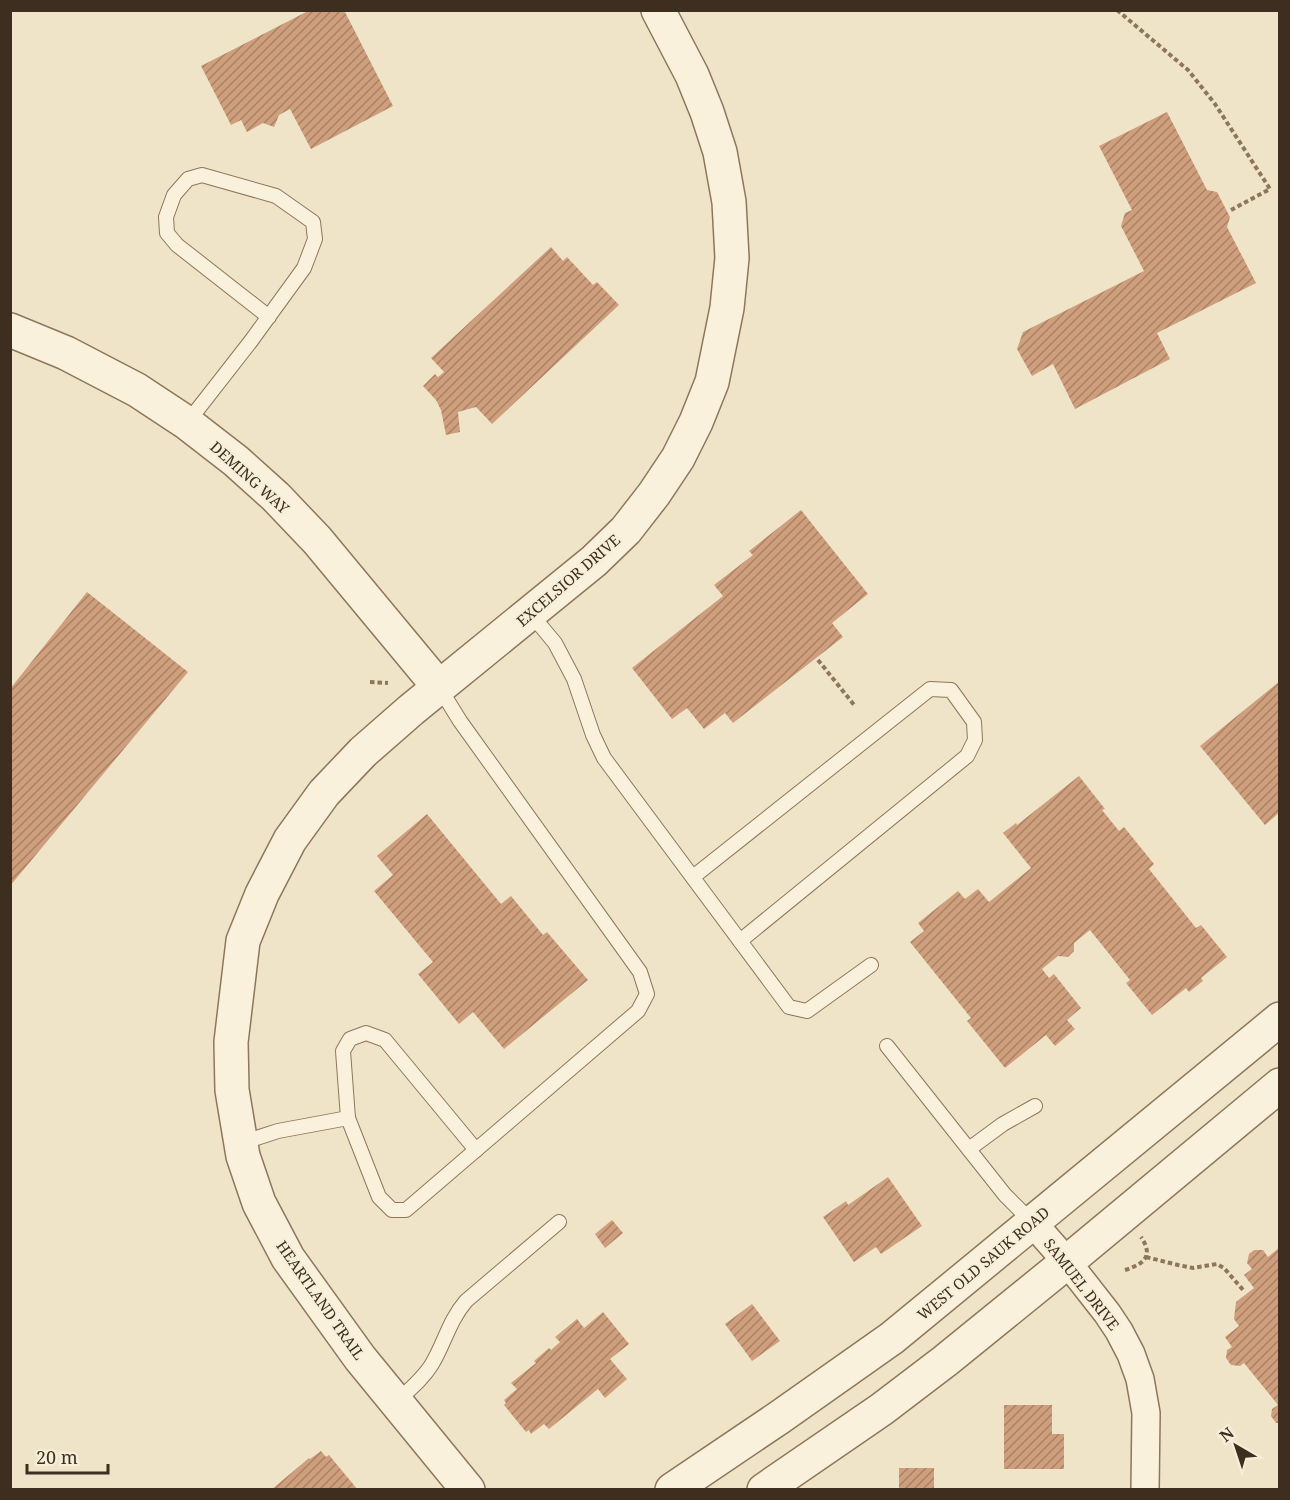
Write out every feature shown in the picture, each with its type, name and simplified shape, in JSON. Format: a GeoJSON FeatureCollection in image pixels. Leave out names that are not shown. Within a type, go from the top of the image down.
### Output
{"type":"FeatureCollection","features":[{"type":"Feature","properties":{"kind":"street","name":"EXCELSIOR DRIVE"},"geometry":{"type":"LineString","coordinates":[[439,687],[594,561],[626,530],[678,458],[712,382],[727,308],[732,258],[729,202],[720,153],[707,112],[692,75],[658,10]]}},
{"type":"Feature","properties":{"kind":"street","name":"DEMING WAY"},"geometry":{"type":"LineString","coordinates":[[10,330],[66,353],[137,390],[236,461],[317,540],[439,687]]}},
{"type":"Feature","properties":{"kind":"street","name":"HEARTLAND TRAIL"},"geometry":{"type":"LineString","coordinates":[[439,687],[363,752],[324,793],[290,840],[262,894],[243,941],[231,1042],[232,1090],[243,1156],[259,1203],[288,1258],[360,1358],[468,1490]]}},
{"type":"Feature","properties":{"kind":"street","name":"WEST OLD SAUK ROAD"},"geometry":{"type":"LineString","coordinates":[[672,1490],[892,1338],[1280,1019]]}},
{"type":"Feature","properties":{"kind":"street"},"geometry":{"type":"LineString","coordinates":[[764,1490],[945,1361],[1068,1262],[1280,1085]]}},
{"type":"Feature","properties":{"kind":"street","name":"SAMUEL DRIVE"},"geometry":{"type":"LineString","coordinates":[[1032,1222],[1068,1262],[1107,1313],[1131,1353],[1140,1379],[1146,1413],[1145,1490]]}},
{"type":"Feature","properties":{"kind":"lane"},"geometry":{"type":"LineString","coordinates":[[186,423],[268,317],[304,268],[315,239],[313,222],[276,196],[202,176],[188,179],[174,195],[166,217],[167,233],[177,245],[268,317]]}},
{"type":"Feature","properties":{"kind":"lane"},"geometry":{"type":"LineString","coordinates":[[530,614],[555,643],[574,679],[593,735],[604,758],[789,1007],[807,1011],[871,965]]}},
{"type":"Feature","properties":{"kind":"lane"},"geometry":{"type":"LineString","coordinates":[[439,687],[460,722],[640,972],[647,994],[638,1011],[476,1150],[405,1210],[392,1210],[379,1197],[348,1118],[343,1051],[350,1039],[366,1032],[385,1040],[476,1150]]}},
{"type":"Feature","properties":{"kind":"lane"},"geometry":{"type":"LineString","coordinates":[[693,877],[930,689],[951,690],[974,722],[975,740],[968,756],[740,941]]}},
{"type":"Feature","properties":{"kind":"lane"},"geometry":{"type":"LineString","coordinates":[[887,1046],[1005,1195],[1032,1222]]}},
{"type":"Feature","properties":{"kind":"lane"},"geometry":{"type":"LineString","coordinates":[[969,1149],[1003,1124],[1035,1106]]}},
{"type":"Feature","properties":{"kind":"lane"},"geometry":{"type":"LineString","coordinates":[[241,1143],[278,1131],[348,1118]]}},
{"type":"Feature","properties":{"kind":"lane"},"geometry":{"type":"LineString","coordinates":[[396,1402],[424,1375],[455,1314],[466,1301],[559,1222]]}},
{"type":"Feature","properties":{"kind":"path"},"geometry":{"type":"LineString","coordinates":[[1117,10],[1188,70],[1215,104],[1270,189],[1231,210]]}},
{"type":"Feature","properties":{"kind":"path"},"geometry":{"type":"LineString","coordinates":[[818,660],[855,706]]}},
{"type":"Feature","properties":{"kind":"path"},"geometry":{"type":"LineString","coordinates":[[370,682],[388,683]]}},
{"type":"Feature","properties":{"kind":"path"},"geometry":{"type":"LineString","coordinates":[[1125,1270],[1135,1267],[1146,1257],[1147,1249],[1141,1236]]}},
{"type":"Feature","properties":{"kind":"path"},"geometry":{"type":"LineString","coordinates":[[1146,1257],[1193,1268],[1216,1264],[1224,1268],[1244,1291]]}},
{"type":"Feature","properties":{"kind":"building"},"geometry":{"type":"Polygon","coordinates":[[[310,10],[344,10],[393,106],[311,149],[290,109],[279,115],[274,127],[263,123],[247,132],[241,120],[231,125],[201,66],[310,10]]]}},
{"type":"Feature","properties":{"kind":"building"},"geometry":{"type":"Polygon","coordinates":[[[1167,112],[1207,190],[1217,192],[1230,217],[1227,227],[1256,283],[1157,333],[1170,359],[1075,409],[1053,364],[1032,376],[1017,349],[1023,332],[1144,271],[1121,226],[1125,213],[1132,210],[1099,146],[1167,112]]]}},
{"type":"Feature","properties":{"kind":"building"},"geometry":{"type":"Polygon","coordinates":[[[551,247],[563,261],[567,257],[593,285],[597,282],[619,305],[492,424],[476,407],[458,412],[460,432],[446,435],[441,410],[436,400],[423,386],[435,374],[438,377],[444,372],[431,358],[551,247]]]}},
{"type":"Feature","properties":{"kind":"building"},"geometry":{"type":"Polygon","coordinates":[[[801,510],[868,594],[832,623],[843,637],[733,723],[725,713],[704,729],[687,708],[672,719],[632,668],[723,596],[714,585],[753,555],[749,551],[801,510]]]}},
{"type":"Feature","properties":{"kind":"building"},"geometry":{"type":"Polygon","coordinates":[[[87,592],[188,672],[10,886],[10,689],[87,592]]]}},
{"type":"Feature","properties":{"kind":"building"},"geometry":{"type":"Polygon","coordinates":[[[1280,681],[1280,812],[1265,825],[1200,746],[1280,681]]]}},
{"type":"Feature","properties":{"kind":"building"},"geometry":{"type":"Polygon","coordinates":[[[1079,776],[1119,831],[1124,827],[1154,864],[1149,869],[1196,928],[1201,925],[1227,957],[1201,978],[1203,981],[1189,992],[1186,988],[1152,1015],[1126,983],[1130,980],[1090,930],[1074,943],[1074,951],[1068,957],[1058,956],[1042,969],[1049,978],[1054,974],[1081,1008],[1067,1020],[1075,1029],[1055,1046],[1046,1035],[1005,1068],[967,1021],[971,1018],[910,942],[924,931],[918,923],[958,891],[965,899],[978,889],[989,902],[1031,868],[1003,833],[1016,823],[1017,825],[1079,776]]]}},
{"type":"Feature","properties":{"kind":"building"},"geometry":{"type":"Polygon","coordinates":[[[427,814],[501,904],[511,896],[543,935],[547,932],[588,980],[504,1049],[473,1012],[459,1024],[418,974],[433,962],[374,891],[393,875],[377,856],[427,814]]]}},
{"type":"Feature","properties":{"kind":"building"},"geometry":{"type":"Polygon","coordinates":[[[888,1177],[922,1226],[881,1254],[876,1247],[854,1262],[823,1217],[846,1201],[848,1205],[888,1177]]]}},
{"type":"Feature","properties":{"kind":"building"},"geometry":{"type":"Polygon","coordinates":[[[612,1220],[623,1233],[605,1248],[595,1234],[612,1220]]]}},
{"type":"Feature","properties":{"kind":"building"},"geometry":{"type":"Polygon","coordinates":[[[1280,1247],[1280,1423],[1276,1423],[1271,1416],[1272,1409],[1278,1405],[1244,1363],[1240,1366],[1231,1365],[1226,1358],[1227,1350],[1232,1347],[1225,1337],[1239,1326],[1234,1319],[1236,1302],[1254,1288],[1244,1275],[1252,1269],[1247,1263],[1249,1254],[1254,1250],[1263,1250],[1268,1257],[1280,1247]]]}},
{"type":"Feature","properties":{"kind":"building"},"geometry":{"type":"Polygon","coordinates":[[[752,1304],[780,1341],[752,1361],[725,1324],[752,1304]]]}},
{"type":"Feature","properties":{"kind":"building"},"geometry":{"type":"Polygon","coordinates":[[[603,1312],[629,1344],[610,1359],[627,1379],[605,1398],[598,1389],[549,1429],[544,1424],[531,1434],[529,1430],[526,1432],[504,1405],[506,1403],[504,1400],[517,1389],[511,1383],[536,1363],[534,1361],[549,1348],[551,1350],[560,1342],[555,1337],[577,1319],[584,1328],[603,1312]]]}},
{"type":"Feature","properties":{"kind":"building"},"geometry":{"type":"Polygon","coordinates":[[[1004,1405],[1052,1405],[1052,1434],[1064,1434],[1064,1469],[1004,1469],[1004,1405]]]}},
{"type":"Feature","properties":{"kind":"building"},"geometry":{"type":"Polygon","coordinates":[[[321,1451],[326,1457],[329,1455],[358,1490],[271,1490],[309,1458],[321,1451]]]}},
{"type":"Feature","properties":{"kind":"building"},"geometry":{"type":"Polygon","coordinates":[[[899,1468],[934,1468],[934,1490],[899,1490],[899,1468]]]}}]}
